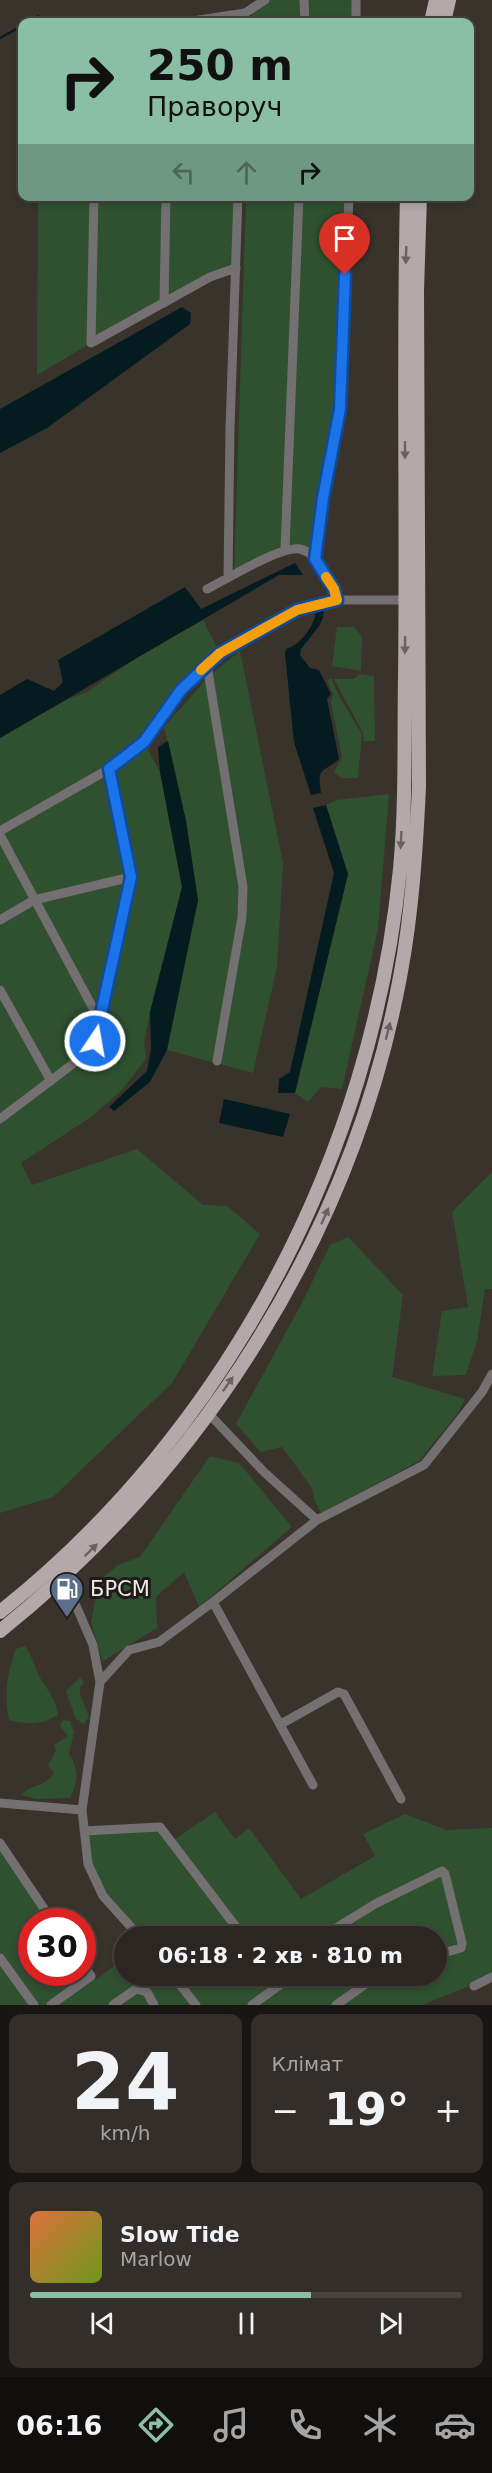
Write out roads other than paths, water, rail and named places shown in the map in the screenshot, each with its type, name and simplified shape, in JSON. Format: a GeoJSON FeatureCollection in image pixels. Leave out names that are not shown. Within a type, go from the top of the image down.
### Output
{"type":"FeatureCollection","features":[{"type":"Feature","properties":{"kind":"main road"},"geometry":{"type":"LineString","coordinates":[[432,18],[436,0]]}},
{"type":"Feature","properties":{"kind":"main road"},"geometry":{"type":"LineString","coordinates":[[445,18],[449,0]]}},
{"type":"Feature","properties":{"kind":"main road"},"geometry":{"type":"LineString","coordinates":[[0,1611],[27,1590],[107,1513],[178,1429],[233,1351],[290,1253],[319,1190],[363,1065],[391,939],[400,867],[406,600],[407,201]]}},
{"type":"Feature","properties":{"kind":"main road"},"geometry":{"type":"LineString","coordinates":[[0,1631],[48,1591],[123,1518],[209,1414],[283,1298],[329,1208],[370,1096],[400,977],[416,849],[419,787],[417,291],[420,201]]}},
{"type":"Feature","properties":{"kind":"street"},"geometry":{"type":"LineString","coordinates":[[245,18],[265,0]]}},
{"type":"Feature","properties":{"kind":"street"},"geometry":{"type":"LineString","coordinates":[[304,0],[304,18]]}},
{"type":"Feature","properties":{"kind":"street"},"geometry":{"type":"LineString","coordinates":[[356,0],[356,18]]}},
{"type":"Feature","properties":{"kind":"street"},"geometry":{"type":"LineString","coordinates":[[94,201],[91,343],[210,277],[236,268]]}},
{"type":"Feature","properties":{"kind":"street"},"geometry":{"type":"LineString","coordinates":[[164,303],[166,201]]}},
{"type":"Feature","properties":{"kind":"street"},"geometry":{"type":"LineString","coordinates":[[228,578],[238,201]]}},
{"type":"Feature","properties":{"kind":"street"},"geometry":{"type":"LineString","coordinates":[[285,549],[299,201]]}},
{"type":"Feature","properties":{"kind":"street"},"geometry":{"type":"LineString","coordinates":[[315,559],[323,498],[340,409],[349,201]]}},
{"type":"Feature","properties":{"kind":"street"},"geometry":{"type":"LineString","coordinates":[[207,589],[285,549],[302,549],[315,559],[334,589],[337,600]]}},
{"type":"Feature","properties":{"kind":"street"},"geometry":{"type":"LineString","coordinates":[[100,1021],[0,833],[109,769],[144,742],[181,690],[220,653],[297,610],[337,600],[406,600]]}},
{"type":"Feature","properties":{"kind":"street"},"geometry":{"type":"LineString","coordinates":[[207,665],[243,887],[242,917],[217,1060]]}},
{"type":"Feature","properties":{"kind":"street"},"geometry":{"type":"LineString","coordinates":[[0,1119],[86,1054],[95,1041],[131,877],[109,769]]}},
{"type":"Feature","properties":{"kind":"street"},"geometry":{"type":"LineString","coordinates":[[0,920],[34,900],[131,877]]}},
{"type":"Feature","properties":{"kind":"street"},"geometry":{"type":"LineString","coordinates":[[0,990],[51,1081]]}},
{"type":"Feature","properties":{"kind":"street"},"geometry":{"type":"LineString","coordinates":[[100,1682],[129,1650],[159,1642],[317,1520],[424,1465],[482,1392],[492,1374]]}},
{"type":"Feature","properties":{"kind":"street"},"geometry":{"type":"LineString","coordinates":[[209,1414],[264,1472],[317,1520]]}},
{"type":"Feature","properties":{"kind":"street"},"geometry":{"type":"LineString","coordinates":[[74,1601],[93,1645],[100,1682],[82,1810],[88,1864],[103,1896],[130,1926]]}},
{"type":"Feature","properties":{"kind":"street"},"geometry":{"type":"LineString","coordinates":[[213,1602],[313,1785]]}},
{"type":"Feature","properties":{"kind":"street"},"geometry":{"type":"LineString","coordinates":[[281,1725],[338,1692],[344,1694],[401,1798]]}},
{"type":"Feature","properties":{"kind":"street"},"geometry":{"type":"LineString","coordinates":[[0,1803],[82,1810]]}},
{"type":"Feature","properties":{"kind":"street"},"geometry":{"type":"LineString","coordinates":[[84,1832],[160,1827],[235,1926]]}},
{"type":"Feature","properties":{"kind":"street"},"geometry":{"type":"LineString","coordinates":[[0,1843],[44,1908]]}},
{"type":"Feature","properties":{"kind":"street"},"geometry":{"type":"LineString","coordinates":[[339,1926],[375,1904],[442,1871],[446,1874],[462,1943],[461,1948],[447,1952]]}},
{"type":"Feature","properties":{"kind":"street"},"geometry":{"type":"LineString","coordinates":[[0,1958],[34,2005]]}},
{"type":"Feature","properties":{"kind":"street"},"geometry":{"type":"LineString","coordinates":[[474,1986],[492,1977]]}},
{"type":"Feature","properties":{"kind":"street"},"geometry":{"type":"LineString","coordinates":[[51,2005],[77,1986]]}},
{"type":"Feature","properties":{"kind":"street"},"geometry":{"type":"LineString","coordinates":[[181,1986],[196,2005]]}},
{"type":"Feature","properties":{"kind":"street"},"geometry":{"type":"LineString","coordinates":[[252,2005],[278,1986]]}},
{"type":"Feature","properties":{"kind":"street"},"geometry":{"type":"LineString","coordinates":[[336,2005],[363,1986]]}},
{"type":"Feature","properties":{"kind":"street"},"geometry":{"type":"LineString","coordinates":[[113,2005],[136,1989],[147,1992],[154,2005]]}},
{"type":"Feature","properties":{"kind":"water"},"geometry":{"type":"Polygon","coordinates":[[[182,307],[191,313],[190,324],[47,428],[0,453],[0,409],[182,307]]]}},
{"type":"Feature","properties":{"kind":"water"},"geometry":{"type":"Polygon","coordinates":[[[295,563],[303,575],[279,575],[0,738],[0,695],[27,679],[54,691],[63,682],[58,660],[185,587],[201,609],[295,563]]]}},
{"type":"Feature","properties":{"kind":"water"},"geometry":{"type":"Polygon","coordinates":[[[324,607],[323,618],[319,626],[301,649],[300,655],[310,668],[319,670],[331,694],[327,699],[339,759],[324,769],[320,775],[321,793],[311,795],[294,742],[285,654],[286,649],[292,647],[307,633],[316,609],[324,607]]]}},
{"type":"Feature","properties":{"kind":"water"},"geometry":{"type":"Polygon","coordinates":[[[168,741],[186,821],[198,900],[167,1050],[150,1082],[114,1111],[109,1107],[147,1071],[151,1049],[150,1012],[182,887],[160,772],[158,747],[168,741]]]}},
{"type":"Feature","properties":{"kind":"water"},"geometry":{"type":"Polygon","coordinates":[[[326,805],[348,874],[295,1093],[278,1093],[279,1079],[290,1072],[334,873],[313,808],[326,805]]]}},
{"type":"Feature","properties":{"kind":"water"},"geometry":{"type":"Polygon","coordinates":[[[224,1099],[290,1114],[283,1137],[219,1123],[224,1099]]]}},
{"type":"Feature","properties":{"kind":"waterway"},"geometry":{"type":"LineString","coordinates":[[0,38],[18,28]]}},
{"type":"Feature","properties":{"kind":"place","name":"БРСМ"},"geometry":{"type":"Point","coordinates":[67,1618]}}]}
